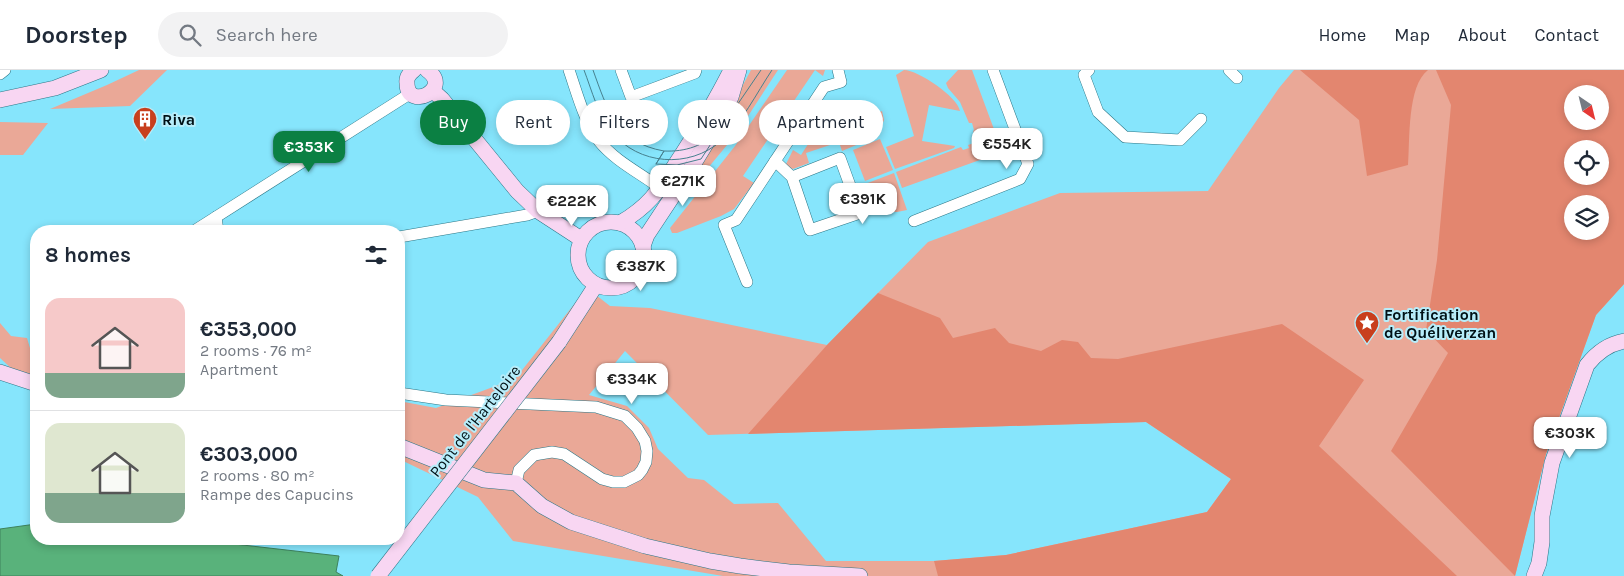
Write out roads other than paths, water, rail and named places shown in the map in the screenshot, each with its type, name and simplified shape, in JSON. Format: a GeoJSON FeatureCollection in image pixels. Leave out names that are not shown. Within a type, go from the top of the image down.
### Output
{"type":"FeatureCollection","features":[{"type":"Feature","properties":{"kind":"street"},"geometry":{"type":"LineString","coordinates":[[0,74],[5,70]]}},
{"type":"Feature","properties":{"kind":"street"},"geometry":{"type":"LineString","coordinates":[[0,100],[55,88],[101,70]]}},
{"type":"Feature","properties":{"kind":"street"},"geometry":{"type":"LineString","coordinates":[[414,70],[408,76],[406,84],[410,93],[419,97],[433,91],[435,85],[432,75],[427,70]]}},
{"type":"Feature","properties":{"kind":"street"},"geometry":{"type":"LineString","coordinates":[[568,70],[591,129],[600,142],[622,162],[660,188]]}},
{"type":"Feature","properties":{"kind":"street"},"geometry":{"type":"LineString","coordinates":[[621,70],[631,97],[695,73],[696,70]]}},
{"type":"Feature","properties":{"kind":"street"},"geometry":{"type":"LineString","coordinates":[[620,223],[649,202],[660,188],[707,117],[731,70]]}},
{"type":"Feature","properties":{"kind":"street"},"geometry":{"type":"LineString","coordinates":[[731,97],[739,70]]}},
{"type":"Feature","properties":{"kind":"street"},"geometry":{"type":"LineString","coordinates":[[643,246],[634,232],[620,223],[608,221],[598,224],[588,230],[581,239],[578,248],[579,266],[583,274],[596,285],[606,288],[617,288],[636,277],[644,257],[643,246],[647,235],[711,136],[746,70]]}},
{"type":"Feature","properties":{"kind":"street"},"geometry":{"type":"LineString","coordinates":[[747,282],[724,225],[736,220],[824,87],[842,82],[838,70]]}},
{"type":"Feature","properties":{"kind":"street"},"geometry":{"type":"LineString","coordinates":[[914,221],[1020,179],[1028,164],[993,70]]}},
{"type":"Feature","properties":{"kind":"street"},"geometry":{"type":"LineString","coordinates":[[1085,72],[1098,112],[1126,136],[1180,140],[1201,119]]}},
{"type":"Feature","properties":{"kind":"street"},"geometry":{"type":"LineString","coordinates":[[433,91],[442,99],[517,191],[538,211],[581,239]]}},
{"type":"Feature","properties":{"kind":"street"},"geometry":{"type":"LineString","coordinates":[[203,225],[410,93]]}},
{"type":"Feature","properties":{"kind":"street"},"geometry":{"type":"LineString","coordinates":[[775,161],[792,177],[810,230],[860,213],[840,158],[792,177]]}},
{"type":"Feature","properties":{"kind":"street"},"geometry":{"type":"LineString","coordinates":[[405,236],[527,215],[538,211]]}},
{"type":"Feature","properties":{"kind":"street"},"geometry":{"type":"LineString","coordinates":[[216,217],[217,225]]}},
{"type":"Feature","properties":{"kind":"street","name":"Pont de l'Harteloire"},"geometry":{"type":"LineString","coordinates":[[405,541],[559,342],[596,285]]}},
{"type":"Feature","properties":{"kind":"street"},"geometry":{"type":"LineString","coordinates":[[1534,576],[1542,542],[1542,516],[1552,463],[1587,365],[1596,354],[1605,348],[1616,342],[1624,341]]}},
{"type":"Feature","properties":{"kind":"street"},"geometry":{"type":"LineString","coordinates":[[0,372],[30,382]]}},
{"type":"Feature","properties":{"kind":"street"},"geometry":{"type":"LineString","coordinates":[[405,394],[446,400],[596,407],[625,416],[646,441],[646,462],[642,470],[638,475],[624,482],[602,479],[564,454],[552,452],[534,455],[519,470],[516,483]]}},
{"type":"Feature","properties":{"kind":"street"},"geometry":{"type":"LineString","coordinates":[[405,448],[484,480],[516,483],[542,506],[571,522],[645,546],[740,566],[790,572],[860,576]]}},
{"type":"Feature","properties":{"kind":"street","name":"Pont de l'Harteloire"},"geometry":{"type":"LineString","coordinates":[[378,576],[402,545]]}},
{"type":"Feature","properties":{"kind":"tram line"},"geometry":{"type":"LineString","coordinates":[[584,70],[599,110],[612,132],[623,143],[636,151],[649,157],[664,159],[694,156],[708,150],[721,141],[736,126],[772,70]]}},
{"type":"Feature","properties":{"kind":"tram line"},"geometry":{"type":"LineString","coordinates":[[593,70],[603,98],[616,122],[635,140],[648,147],[664,151],[656,164]]}},
{"type":"Feature","properties":{"kind":"tram line"},"geometry":{"type":"LineString","coordinates":[[741,100],[761,70]]}},
{"type":"Feature","properties":{"kind":"tram line"},"geometry":{"type":"LineString","coordinates":[[720,130],[701,159],[677,165],[656,164],[664,151],[694,147],[714,136],[720,130]]}},
{"type":"Feature","properties":{"kind":"place","name":"Riva"},"geometry":{"type":"Point","coordinates":[145,140]}},
{"type":"Feature","properties":{"kind":"place","name":"Fortification de Quéliverzan"},"geometry":{"type":"Point","coordinates":[1367,344]}}]}
